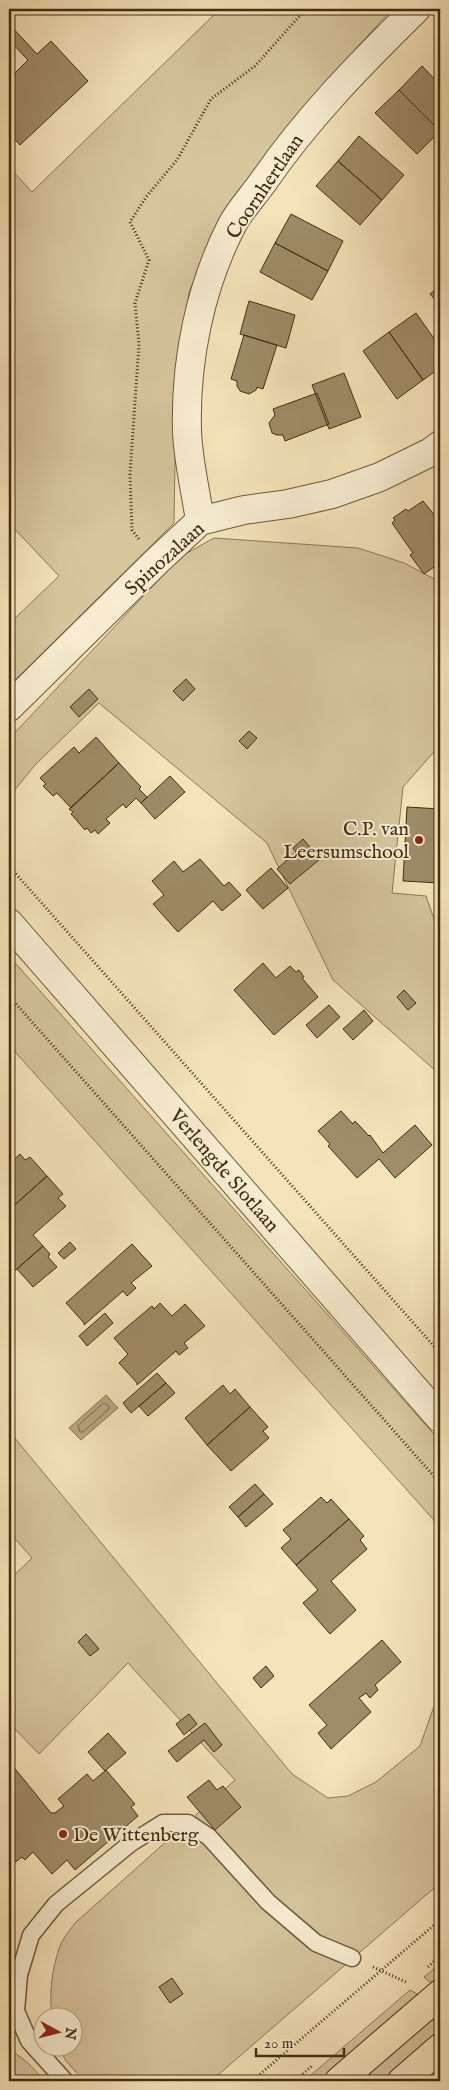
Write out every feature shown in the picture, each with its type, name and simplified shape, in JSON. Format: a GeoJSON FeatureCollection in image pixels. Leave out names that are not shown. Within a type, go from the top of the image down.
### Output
{"type":"FeatureCollection","features":[{"type":"Feature","properties":{"kind":"main road"},"geometry":{"type":"LineString","coordinates":[[339,2081],[440,1994]]}},
{"type":"Feature","properties":{"kind":"main road"},"geometry":{"type":"LineString","coordinates":[[402,2081],[440,2048]]}},
{"type":"Feature","properties":{"kind":"street","name":"Coornhertlaan"},"geometry":{"type":"LineString","coordinates":[[200,521],[187,432],[190,366],[202,306],[215,263],[233,224],[286,148],[352,72],[416,9]]}},
{"type":"Feature","properties":{"kind":"street","name":"Spinozalaan"},"geometry":{"type":"LineString","coordinates":[[9,707],[156,561],[200,521],[244,510],[288,504],[332,494],[380,477],[431,452],[440,445]]}},
{"type":"Feature","properties":{"kind":"street","name":"Verlengde Slotlaan"},"geometry":{"type":"LineString","coordinates":[[9,923],[440,1418]]}},
{"type":"Feature","properties":{"kind":"lane"},"geometry":{"type":"LineString","coordinates":[[65,2081],[29,2041],[16,2010],[19,1975],[31,1935],[56,1904],[131,1843],[163,1823],[188,1823],[209,1838],[268,1902],[316,1943],[352,1958]]}},
{"type":"Feature","properties":{"kind":"path"},"geometry":{"type":"LineString","coordinates":[[156,561],[132,530],[130,474],[139,344],[135,303],[149,260],[130,222],[146,197],[177,160],[211,99],[255,66],[306,9]]}},
{"type":"Feature","properties":{"kind":"path","name":"Verlengde Slotlaan"},"geometry":{"type":"LineString","coordinates":[[9,866],[440,1353]]}},
{"type":"Feature","properties":{"kind":"path"},"geometry":{"type":"LineString","coordinates":[[9,996],[440,1483]]}},
{"type":"Feature","properties":{"kind":"path"},"geometry":{"type":"LineString","coordinates":[[252,2081],[440,1920]]}},
{"type":"Feature","properties":{"kind":"path"},"geometry":{"type":"LineString","coordinates":[[352,1958],[408,1983]]}},
{"type":"Feature","properties":{"kind":"shaded area"},"geometry":{"type":"Polygon","coordinates":[[[220,9],[392,9],[296,115],[227,206],[189,292],[176,401],[174,523],[9,686],[9,624],[59,576],[9,523],[9,167],[32,192],[220,9]]]}},
{"type":"Feature","properties":{"kind":"shaded area"},"geometry":{"type":"Polygon","coordinates":[[[214,538],[358,548],[404,563],[440,582],[440,745],[403,787],[392,893],[426,896],[440,936],[440,1072],[437,1072],[333,980],[267,843],[99,703],[35,765],[9,797],[9,739],[180,557],[214,538]]]}},
{"type":"Feature","properties":{"kind":"shaded area"},"geometry":{"type":"Polygon","coordinates":[[[9,956],[440,1441],[440,1527],[9,1045],[9,956]]]}},
{"type":"Feature","properties":{"kind":"shaded area"},"geometry":{"type":"Polygon","coordinates":[[[9,1431],[292,1774],[328,1798],[348,1796],[376,1782],[420,1746],[440,1689],[440,1883],[211,2081],[84,2081],[64,2058],[82,2058],[82,2008],[51,2008],[53,1972],[61,1943],[75,1923],[235,1780],[128,1663],[39,1754],[9,1725],[9,1580],[32,1558],[9,1532],[9,1431]]]}},
{"type":"Feature","properties":{"kind":"shaded area"},"geometry":{"type":"Polygon","coordinates":[[[440,1964],[440,1983],[436,1987],[424,1977],[440,1964]]]}},
{"type":"Feature","properties":{"kind":"shaded area"},"geometry":{"type":"Polygon","coordinates":[[[410,1990],[424,1998],[327,2081],[304,2081],[410,1990]]]}},
{"type":"Feature","properties":{"kind":"shaded area"},"geometry":{"type":"Polygon","coordinates":[[[429,2016],[440,2029],[440,2038],[389,2081],[353,2081],[429,2016]]]}},
{"type":"Feature","properties":{"kind":"shaded area"},"geometry":{"type":"Polygon","coordinates":[[[9,2048],[28,2063],[45,2081],[9,2081],[9,2048]]]}},
{"type":"Feature","properties":{"kind":"water"},"geometry":{"type":"Polygon","coordinates":[[[106,1395],[118,1408],[81,1440],[69,1428],[106,1395]]]}},
{"type":"Feature","properties":{"kind":"building"},"geometry":{"type":"Polygon","coordinates":[[[9,24],[37,54],[51,41],[88,81],[20,145],[9,133],[9,73],[12,76],[28,60],[9,40],[9,24]]]}},
{"type":"Feature","properties":{"kind":"building"},"geometry":{"type":"Polygon","coordinates":[[[422,66],[440,85],[440,131],[399,90],[422,66]]]}},
{"type":"Feature","properties":{"kind":"building"},"geometry":{"type":"Polygon","coordinates":[[[399,90],[440,131],[417,154],[375,113],[399,90]]]}},
{"type":"Feature","properties":{"kind":"building"},"geometry":{"type":"Polygon","coordinates":[[[359,136],[404,175],[382,200],[338,161],[359,136]]]}},
{"type":"Feature","properties":{"kind":"building"},"geometry":{"type":"Polygon","coordinates":[[[338,161],[382,200],[360,225],[316,186],[338,161]]]}},
{"type":"Feature","properties":{"kind":"building"},"geometry":{"type":"Polygon","coordinates":[[[291,214],[343,241],[328,271],[275,243],[291,214]]]}},
{"type":"Feature","properties":{"kind":"building"},"geometry":{"type":"Polygon","coordinates":[[[275,243],[328,271],[312,300],[260,272],[275,243]]]}},
{"type":"Feature","properties":{"kind":"building"},"geometry":{"type":"Polygon","coordinates":[[[440,286],[440,305],[430,294],[440,286]]]}},
{"type":"Feature","properties":{"kind":"building"},"geometry":{"type":"Polygon","coordinates":[[[249,301],[295,315],[286,348],[240,334],[249,301]]]}},
{"type":"Feature","properties":{"kind":"building"},"geometry":{"type":"Polygon","coordinates":[[[416,313],[440,347],[440,368],[423,380],[389,332],[416,313]]]}},
{"type":"Feature","properties":{"kind":"building"},"geometry":{"type":"Polygon","coordinates":[[[389,332],[423,380],[397,399],[363,351],[389,332]]]}},
{"type":"Feature","properties":{"kind":"building"},"geometry":{"type":"Polygon","coordinates":[[[244,335],[277,345],[263,389],[257,387],[256,390],[249,394],[240,391],[237,381],[231,379],[244,335]]]}},
{"type":"Feature","properties":{"kind":"building"},"geometry":{"type":"Polygon","coordinates":[[[344,373],[361,417],[329,429],[312,385],[344,373]]]}},
{"type":"Feature","properties":{"kind":"building"},"geometry":{"type":"Polygon","coordinates":[[[317,393],[329,424],[285,441],[283,435],[272,433],[269,423],[275,415],[273,409],[317,393]]]}},
{"type":"Feature","properties":{"kind":"building"},"geometry":{"type":"Polygon","coordinates":[[[423,501],[440,522],[440,563],[424,574],[410,555],[413,553],[392,523],[395,520],[393,518],[423,501]]]}},
{"type":"Feature","properties":{"kind":"building"},"geometry":{"type":"Polygon","coordinates":[[[186,679],[195,689],[183,701],[173,691],[186,679]]]}},
{"type":"Feature","properties":{"kind":"building"},"geometry":{"type":"Polygon","coordinates":[[[89,689],[98,699],[79,717],[70,707],[89,689]]]}},
{"type":"Feature","properties":{"kind":"building"},"geometry":{"type":"Polygon","coordinates":[[[249,731],[257,738],[247,749],[239,741],[249,731]]]}},
{"type":"Feature","properties":{"kind":"building"},"geometry":{"type":"Polygon","coordinates":[[[96,737],[119,763],[71,808],[57,793],[53,796],[43,786],[46,784],[40,778],[74,747],[79,753],[96,737]]]}},
{"type":"Feature","properties":{"kind":"building"},"geometry":{"type":"Polygon","coordinates":[[[119,763],[141,787],[139,789],[147,797],[141,803],[136,798],[126,808],[123,804],[106,819],[110,823],[98,834],[95,830],[91,833],[87,828],[85,830],[69,809],[119,763]]]}},
{"type":"Feature","properties":{"kind":"building"},"geometry":{"type":"Polygon","coordinates":[[[170,776],[185,792],[155,819],[141,803],[170,776]]]}},
{"type":"Feature","properties":{"kind":"building"},"geometry":{"type":"Polygon","coordinates":[[[407,807],[440,809],[440,883],[403,881],[407,807]]]}},
{"type":"Feature","properties":{"kind":"building"},"geometry":{"type":"Polygon","coordinates":[[[303,839],[320,859],[290,884],[277,869],[296,852],[293,848],[303,839]]]}},
{"type":"Feature","properties":{"kind":"building"},"geometry":{"type":"Polygon","coordinates":[[[200,859],[224,886],[229,882],[241,895],[222,911],[213,901],[178,932],[153,904],[164,895],[152,881],[174,861],[183,872],[200,859]]]}},
{"type":"Feature","properties":{"kind":"building"},"geometry":{"type":"Polygon","coordinates":[[[271,868],[288,888],[263,909],[246,890],[271,868]]]}},
{"type":"Feature","properties":{"kind":"building"},"geometry":{"type":"Polygon","coordinates":[[[263,963],[276,978],[290,966],[296,972],[299,970],[304,977],[302,978],[318,997],[274,1035],[234,990],[263,963]]]}},
{"type":"Feature","properties":{"kind":"building"},"geometry":{"type":"Polygon","coordinates":[[[404,990],[416,1003],[408,1010],[397,997],[404,990]]]}},
{"type":"Feature","properties":{"kind":"building"},"geometry":{"type":"Polygon","coordinates":[[[329,1005],[340,1017],[317,1038],[306,1025],[329,1005]]]}},
{"type":"Feature","properties":{"kind":"building"},"geometry":{"type":"Polygon","coordinates":[[[364,1010],[373,1021],[353,1040],[343,1029],[364,1010]]]}},
{"type":"Feature","properties":{"kind":"building"},"geometry":{"type":"Polygon","coordinates":[[[341,1111],[353,1124],[355,1121],[370,1135],[383,1153],[415,1125],[432,1145],[395,1178],[379,1159],[357,1178],[328,1146],[330,1144],[318,1131],[341,1111]]]}},
{"type":"Feature","properties":{"kind":"building"},"geometry":{"type":"Polygon","coordinates":[[[20,1154],[25,1160],[30,1157],[47,1176],[9,1210],[9,1164],[20,1154]]]}},
{"type":"Feature","properties":{"kind":"building"},"geometry":{"type":"Polygon","coordinates":[[[47,1176],[63,1194],[58,1198],[66,1206],[33,1235],[43,1246],[10,1275],[9,1210],[47,1176]]]}},
{"type":"Feature","properties":{"kind":"building"},"geometry":{"type":"Polygon","coordinates":[[[70,1242],[76,1249],[64,1259],[58,1253],[70,1242]]]}},
{"type":"Feature","properties":{"kind":"building"},"geometry":{"type":"Polygon","coordinates":[[[132,1244],[152,1266],[131,1283],[136,1288],[127,1296],[123,1291],[84,1325],[66,1303],[132,1244]]]}},
{"type":"Feature","properties":{"kind":"building"},"geometry":{"type":"Polygon","coordinates":[[[43,1246],[50,1254],[48,1257],[57,1267],[33,1287],[17,1269],[43,1246]]]}},
{"type":"Feature","properties":{"kind":"building"},"geometry":{"type":"Polygon","coordinates":[[[160,1303],[172,1316],[185,1304],[205,1326],[184,1343],[188,1348],[179,1355],[176,1351],[137,1385],[119,1363],[128,1354],[114,1338],[152,1306],[154,1309],[160,1303]]]}},
{"type":"Feature","properties":{"kind":"building"},"geometry":{"type":"Polygon","coordinates":[[[105,1313],[113,1323],[87,1346],[79,1336],[105,1313]]]}},
{"type":"Feature","properties":{"kind":"building"},"geometry":{"type":"Polygon","coordinates":[[[157,1373],[166,1383],[131,1413],[123,1403],[157,1373]]]}},
{"type":"Feature","properties":{"kind":"building"},"geometry":{"type":"Polygon","coordinates":[[[166,1383],[175,1393],[148,1416],[139,1406],[166,1383]]]}},
{"type":"Feature","properties":{"kind":"building"},"geometry":{"type":"Polygon","coordinates":[[[223,1385],[230,1394],[235,1389],[250,1407],[207,1445],[185,1418],[223,1385]]]}},
{"type":"Feature","properties":{"kind":"building"},"geometry":{"type":"Polygon","coordinates":[[[250,1407],[268,1427],[263,1431],[269,1438],[231,1471],[207,1445],[250,1407]]]}},
{"type":"Feature","properties":{"kind":"building"},"geometry":{"type":"Polygon","coordinates":[[[255,1484],[264,1494],[238,1517],[229,1507],[255,1484]]]}},
{"type":"Feature","properties":{"kind":"building"},"geometry":{"type":"Polygon","coordinates":[[[264,1494],[273,1504],[246,1527],[238,1517],[264,1494]]]}},
{"type":"Feature","properties":{"kind":"building"},"geometry":{"type":"Polygon","coordinates":[[[321,1497],[327,1503],[331,1499],[349,1519],[296,1565],[281,1548],[291,1539],[283,1530],[321,1497]]]}},
{"type":"Feature","properties":{"kind":"building"},"geometry":{"type":"Polygon","coordinates":[[[349,1519],[364,1536],[360,1540],[367,1549],[331,1581],[356,1610],[330,1634],[303,1603],[318,1590],[296,1565],[349,1519]]]}},
{"type":"Feature","properties":{"kind":"building"},"geometry":{"type":"Polygon","coordinates":[[[86,1634],[99,1649],[90,1656],[78,1642],[86,1634]]]}},
{"type":"Feature","properties":{"kind":"building"},"geometry":{"type":"Polygon","coordinates":[[[382,1640],[401,1662],[375,1685],[378,1690],[370,1698],[366,1693],[359,1698],[371,1712],[331,1749],[318,1733],[327,1725],[309,1705],[382,1640]]]}},
{"type":"Feature","properties":{"kind":"building"},"geometry":{"type":"Polygon","coordinates":[[[266,1666],[274,1676],[261,1688],[253,1678],[266,1666]]]}},
{"type":"Feature","properties":{"kind":"building"},"geometry":{"type":"Polygon","coordinates":[[[189,1714],[197,1724],[184,1735],[176,1724],[189,1714]]]}},
{"type":"Feature","properties":{"kind":"building"},"geometry":{"type":"Polygon","coordinates":[[[205,1723],[222,1745],[214,1752],[204,1740],[177,1762],[168,1751],[205,1723]]]}},
{"type":"Feature","properties":{"kind":"building"},"geometry":{"type":"Polygon","coordinates":[[[108,1733],[126,1753],[105,1771],[88,1752],[108,1733]]]}},
{"type":"Feature","properties":{"kind":"building","name":"De Wittenberg"},"geometry":{"type":"Polygon","coordinates":[[[9,1764],[12,1765],[51,1813],[55,1813],[64,1806],[58,1799],[87,1774],[93,1781],[106,1770],[135,1804],[131,1807],[138,1816],[75,1870],[67,1860],[52,1874],[33,1852],[25,1860],[22,1857],[9,1867],[9,1764]]]}},
{"type":"Feature","properties":{"kind":"building"},"geometry":{"type":"Polygon","coordinates":[[[209,1780],[217,1790],[223,1786],[241,1807],[215,1830],[187,1797],[209,1780]]]}},
{"type":"Feature","properties":{"kind":"building"},"geometry":{"type":"Polygon","coordinates":[[[172,1978],[183,1994],[170,2003],[159,1987],[172,1978]]]}},
{"type":"Feature","properties":{"kind":"place","name":"C.P. van Leersumschool"},"geometry":{"type":"Point","coordinates":[419,840]}},
{"type":"Feature","properties":{"kind":"place","name":"De Wittenberg"},"geometry":{"type":"Point","coordinates":[63,1834]}}]}
